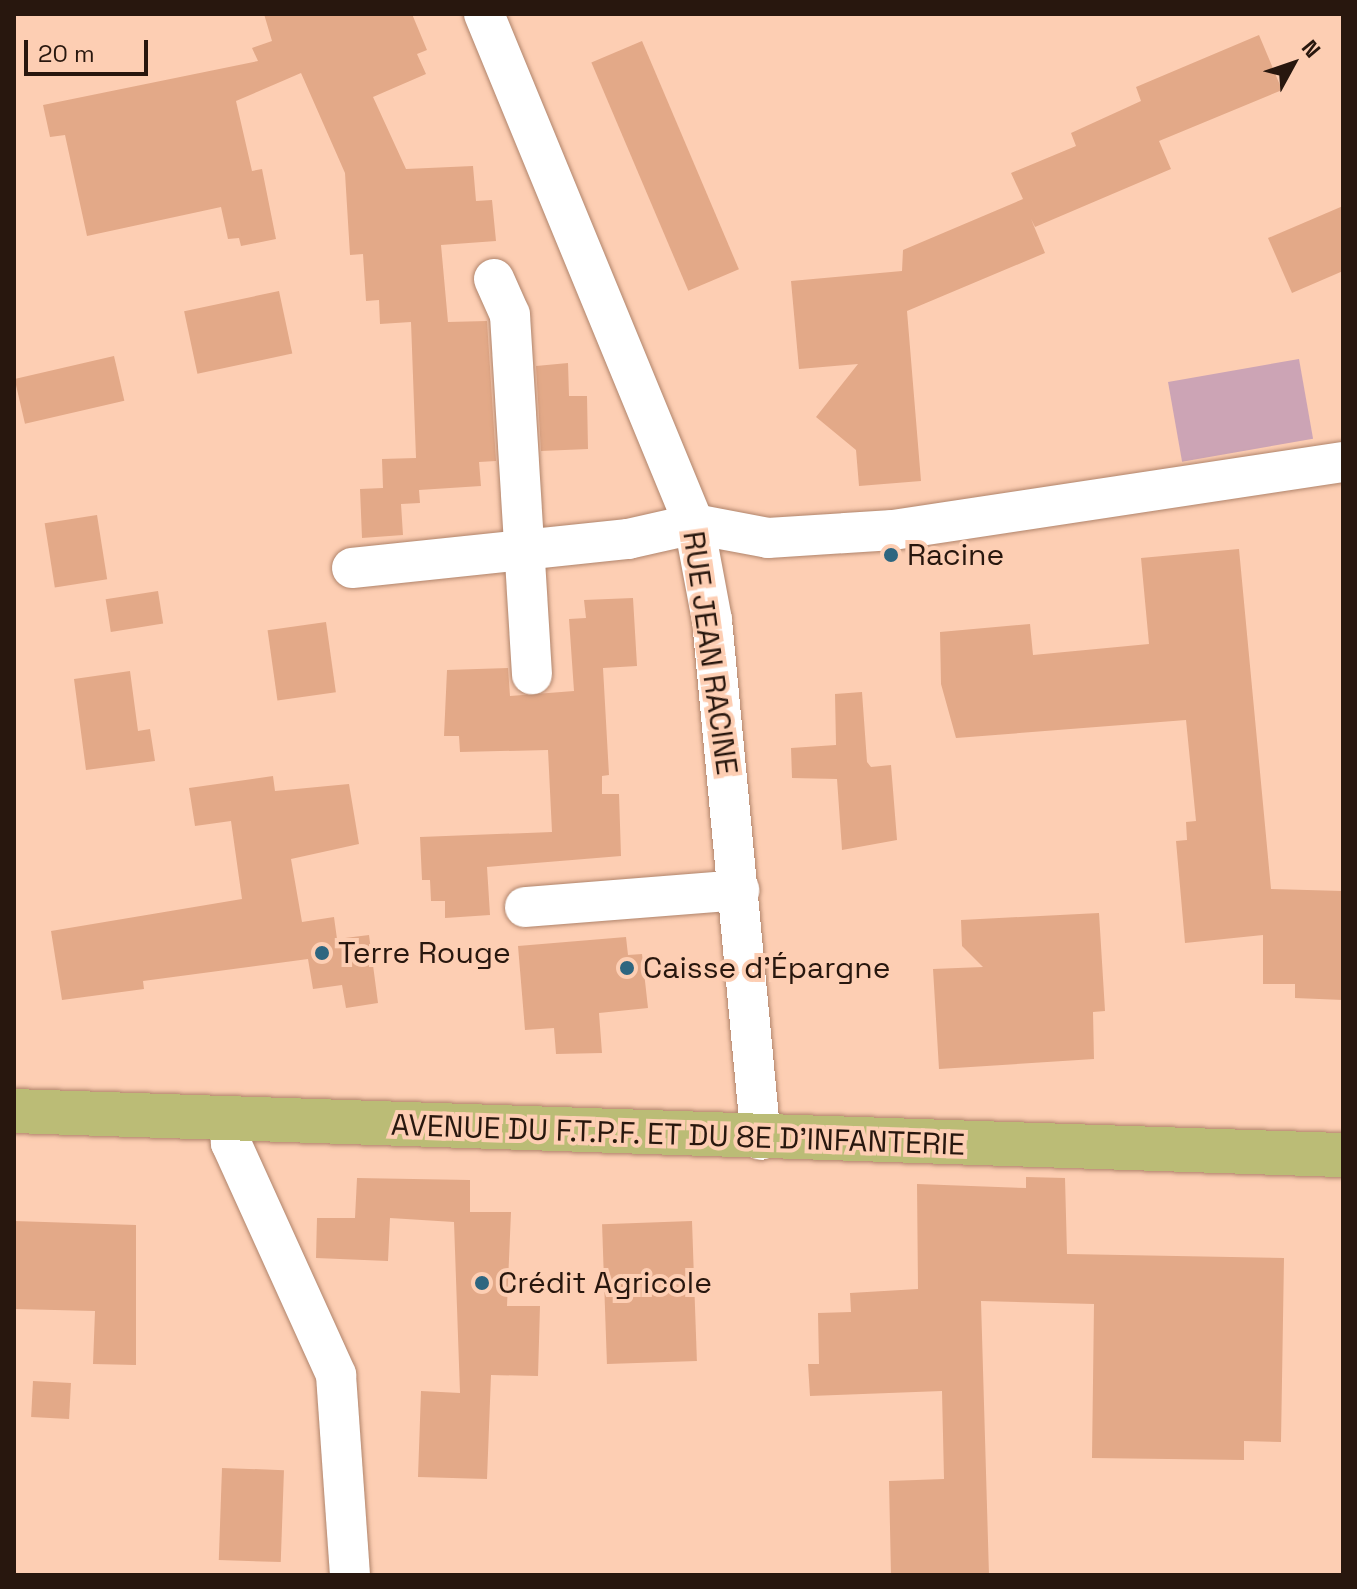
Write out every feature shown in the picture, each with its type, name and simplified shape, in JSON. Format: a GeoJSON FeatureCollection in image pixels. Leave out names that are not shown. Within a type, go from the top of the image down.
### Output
{"type":"FeatureCollection","features":[{"type":"Feature","properties":{"kind":"main road","name":"AVENUE DU F.T.P.F. ET DU 8E D'INFANTERIE"},"geometry":{"type":"LineString","coordinates":[[14,1111],[761,1140],[1343,1155]]}},
{"type":"Feature","properties":{"kind":"street","name":"RUE JEAN RACINE"},"geometry":{"type":"LineString","coordinates":[[484,14],[694,524],[712,620],[761,1140]]}},
{"type":"Feature","properties":{"kind":"street"},"geometry":{"type":"LineString","coordinates":[[494,279],[510,315],[532,674]]}},
{"type":"Feature","properties":{"kind":"street"},"geometry":{"type":"LineString","coordinates":[[352,568],[523,552],[694,524],[768,538],[893,530],[1343,462]]}},
{"type":"Feature","properties":{"kind":"street"},"geometry":{"type":"LineString","coordinates":[[525,907],[739,890]]}},
{"type":"Feature","properties":{"kind":"street"},"geometry":{"type":"LineString","coordinates":[[230,1119],[231,1143],[336,1375],[350,1575]]}},
{"type":"Feature","properties":{"kind":"shaded area"},"geometry":{"type":"Polygon","coordinates":[[[1299,359],[1313,439],[1182,462],[1168,382],[1299,359]]]}},
{"type":"Feature","properties":{"kind":"building"},"geometry":{"type":"Polygon","coordinates":[[[264,14],[412,14],[427,50],[417,54],[426,74],[373,97],[406,169],[473,166],[476,201],[492,200],[496,241],[441,245],[448,322],[487,321],[496,461],[479,462],[481,486],[419,490],[420,503],[401,504],[403,535],[362,538],[360,489],[383,488],[382,459],[416,458],[411,322],[380,324],[379,300],[366,301],[363,254],[350,255],[345,173],[301,73],[236,101],[252,171],[262,169],[276,239],[241,246],[239,238],[228,239],[221,207],[87,236],[65,135],[50,137],[43,105],[258,61],[252,48],[272,41],[264,14]]]}},
{"type":"Feature","properties":{"kind":"building"},"geometry":{"type":"Polygon","coordinates":[[[1259,35],[1282,90],[1159,141],[1171,169],[1035,227],[1031,219],[1045,253],[907,311],[921,481],[859,486],[856,450],[816,417],[858,364],[799,369],[791,281],[902,271],[903,250],[1023,199],[1011,173],[1076,146],[1071,133],[1141,101],[1136,87],[1259,35]]]}},
{"type":"Feature","properties":{"kind":"building"},"geometry":{"type":"Polygon","coordinates":[[[642,41],[739,269],[688,291],[591,62],[642,41]]]}},
{"type":"Feature","properties":{"kind":"building"},"geometry":{"type":"Polygon","coordinates":[[[1343,206],[1343,271],[1292,293],[1268,238],[1343,206]]]}},
{"type":"Feature","properties":{"kind":"building"},"geometry":{"type":"Polygon","coordinates":[[[279,291],[292,354],[197,374],[184,311],[279,291]]]}},
{"type":"Feature","properties":{"kind":"building"},"geometry":{"type":"Polygon","coordinates":[[[114,356],[124,401],[25,424],[15,379],[114,356]]]}},
{"type":"Feature","properties":{"kind":"building"},"geometry":{"type":"Polygon","coordinates":[[[568,363],[569,396],[587,396],[588,449],[541,451],[536,366],[568,363]]]}},
{"type":"Feature","properties":{"kind":"building"},"geometry":{"type":"Polygon","coordinates":[[[97,515],[107,579],[55,587],[45,523],[97,515]]]}},
{"type":"Feature","properties":{"kind":"building"},"geometry":{"type":"Polygon","coordinates":[[[1239,549],[1271,889],[1343,891],[1343,1000],[1295,998],[1295,984],[1263,984],[1263,935],[1185,943],[1176,841],[1187,840],[1186,822],[1196,821],[1186,720],[956,738],[941,684],[940,632],[1030,624],[1033,655],[1149,644],[1141,558],[1239,549]]]}},
{"type":"Feature","properties":{"kind":"building"},"geometry":{"type":"Polygon","coordinates":[[[158,591],[163,624],[111,632],[106,599],[158,591]]]}},
{"type":"Feature","properties":{"kind":"building"},"geometry":{"type":"Polygon","coordinates":[[[633,598],[637,666],[603,668],[609,775],[602,776],[602,794],[619,794],[621,856],[487,867],[490,915],[445,918],[445,901],[431,901],[430,880],[422,880],[420,837],[552,832],[548,750],[460,752],[459,736],[444,736],[447,670],[508,668],[510,696],[574,691],[569,619],[586,618],[584,600],[633,598]]]}},
{"type":"Feature","properties":{"kind":"building"},"geometry":{"type":"Polygon","coordinates":[[[326,622],[336,692],[277,701],[268,630],[326,622]]]}},
{"type":"Feature","properties":{"kind":"building"},"geometry":{"type":"Polygon","coordinates":[[[130,671],[138,731],[150,729],[155,761],[86,770],[74,679],[130,671]]]}},
{"type":"Feature","properties":{"kind":"building"},"geometry":{"type":"Polygon","coordinates":[[[862,692],[867,762],[871,767],[891,765],[897,840],[842,850],[837,779],[792,778],[791,748],[836,745],[835,694],[862,692]]]}},
{"type":"Feature","properties":{"kind":"building"},"geometry":{"type":"Polygon","coordinates":[[[273,776],[275,791],[349,784],[359,844],[291,859],[302,922],[334,917],[337,939],[369,935],[378,1003],[346,1008],[342,985],[313,989],[308,959],[143,981],[144,989],[62,1000],[51,931],[242,899],[231,821],[195,826],[189,788],[273,776]]]}},
{"type":"Feature","properties":{"kind":"building"},"geometry":{"type":"Polygon","coordinates":[[[1099,913],[1105,1011],[1093,1012],[1094,1059],[939,1069],[933,969],[983,967],[962,946],[961,920],[1099,913]]]}},
{"type":"Feature","properties":{"kind":"building"},"geometry":{"type":"Polygon","coordinates":[[[626,937],[628,955],[642,954],[648,1008],[599,1013],[602,1053],[556,1054],[554,1028],[525,1030],[518,946],[626,937]]]}},
{"type":"Feature","properties":{"kind":"building"},"geometry":{"type":"Polygon","coordinates":[[[1026,1177],[1065,1178],[1067,1254],[1284,1258],[1281,1442],[1244,1441],[1244,1460],[1092,1458],[1094,1304],[981,1301],[989,1575],[891,1575],[889,1481],[944,1479],[942,1391],[810,1396],[808,1364],[819,1364],[818,1313],[851,1312],[850,1293],[918,1289],[917,1184],[1026,1188],[1026,1177]]]}},
{"type":"Feature","properties":{"kind":"building","name":"Crédit Agricole"},"geometry":{"type":"Polygon","coordinates":[[[357,1178],[470,1180],[470,1212],[511,1212],[507,1306],[540,1306],[538,1376],[491,1375],[487,1479],[418,1477],[421,1391],[460,1393],[454,1222],[390,1218],[388,1261],[316,1258],[317,1218],[355,1218],[357,1178]]]}},
{"type":"Feature","properties":{"kind":"building"},"geometry":{"type":"Polygon","coordinates":[[[14,1221],[136,1225],[136,1365],[93,1364],[95,1311],[14,1309],[14,1221]]]}},
{"type":"Feature","properties":{"kind":"building"},"geometry":{"type":"Polygon","coordinates":[[[692,1221],[697,1361],[607,1364],[602,1224],[692,1221]]]}},
{"type":"Feature","properties":{"kind":"building"},"geometry":{"type":"Polygon","coordinates":[[[33,1381],[71,1383],[69,1419],[31,1417],[33,1381]]]}},
{"type":"Feature","properties":{"kind":"building"},"geometry":{"type":"Polygon","coordinates":[[[222,1468],[284,1470],[281,1562],[219,1560],[222,1468]]]}},
{"type":"Feature","properties":{"kind":"place","name":"Racine"},"geometry":{"type":"Point","coordinates":[891,555]}},
{"type":"Feature","properties":{"kind":"place","name":"Terre Rouge"},"geometry":{"type":"Point","coordinates":[322,953]}},
{"type":"Feature","properties":{"kind":"place","name":"Caisse d'Épargne"},"geometry":{"type":"Point","coordinates":[627,968]}},
{"type":"Feature","properties":{"kind":"place","name":"Crédit Agricole"},"geometry":{"type":"Point","coordinates":[482,1283]}}]}
